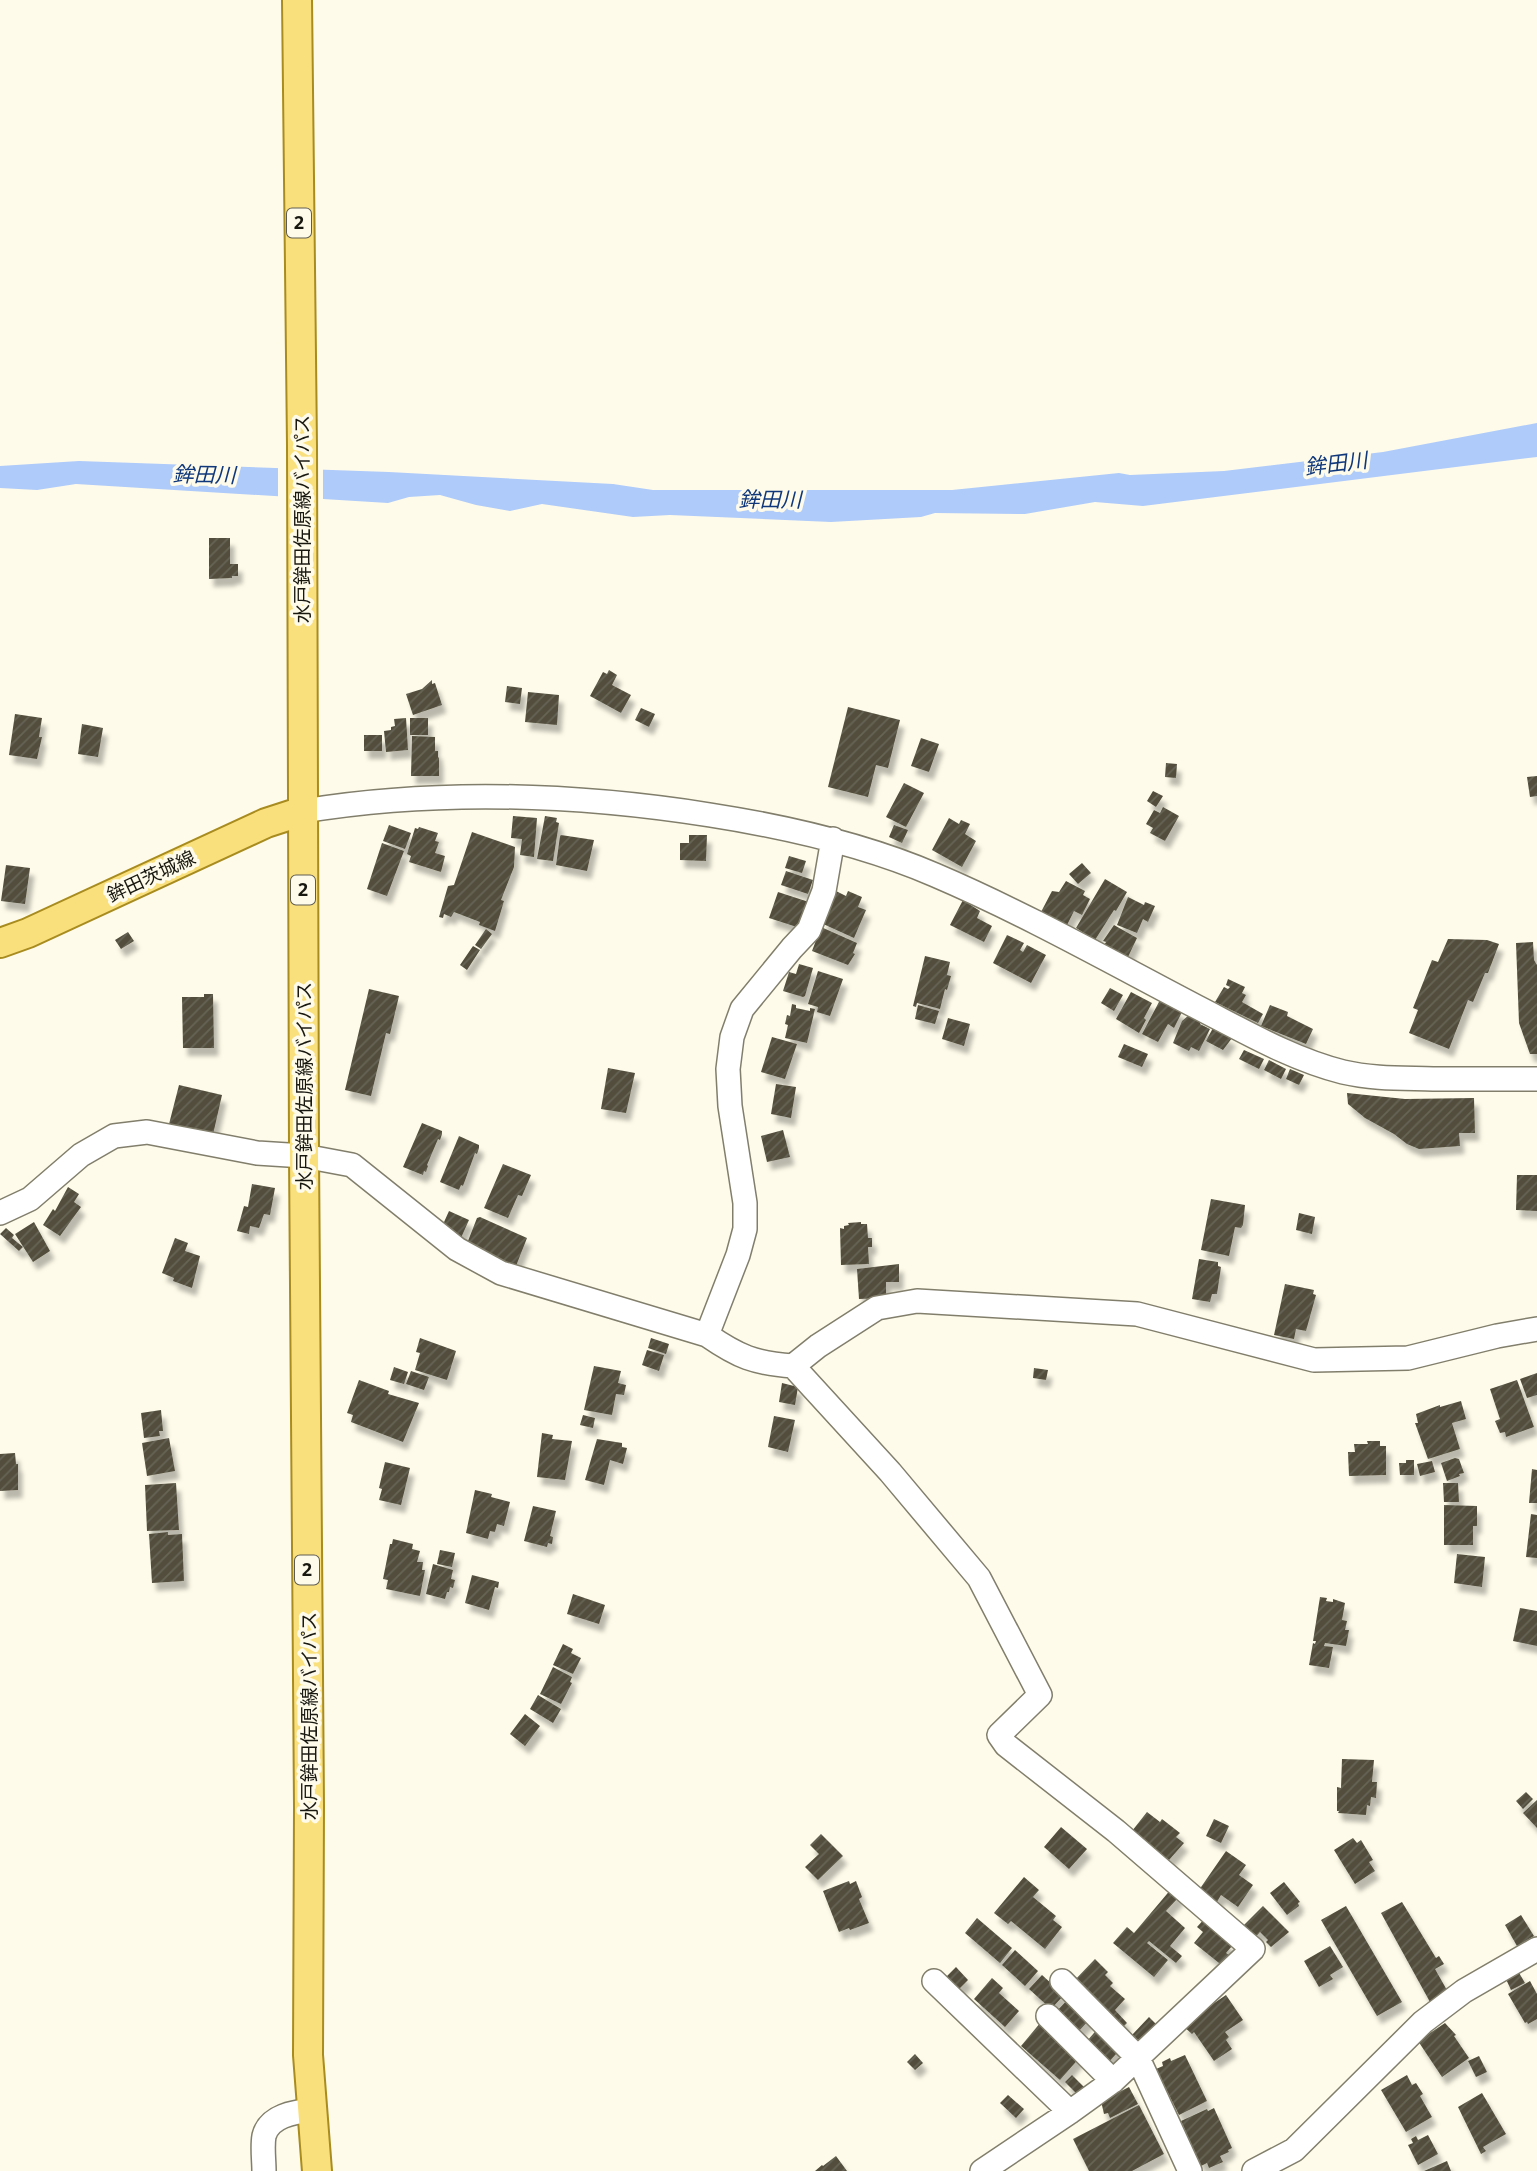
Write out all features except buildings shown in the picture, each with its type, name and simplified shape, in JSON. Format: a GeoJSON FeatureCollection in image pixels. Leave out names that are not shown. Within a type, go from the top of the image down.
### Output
{"type":"FeatureCollection","features":[{"type":"Feature","properties":{"kind":"main road","name":"水戸鉾田佐原線バイパス"},"geometry":{"type":"LineString","coordinates":[[296,0],[302,446],[308,2055],[317,2171]]}},
{"type":"Feature","properties":{"kind":"main road","name":"鉾田茨城線"},"geometry":{"type":"LineString","coordinates":[[0,943],[28,933],[266,823],[303,811]]}},
{"type":"Feature","properties":{"kind":"street"},"geometry":{"type":"LineString","coordinates":[[303,811],[383,801],[529,798],[667,808],[833,839],[934,875],[1262,1040],[1329,1068],[1369,1077],[1537,1079]]}},
{"type":"Feature","properties":{"kind":"street"},"geometry":{"type":"LineString","coordinates":[[707,1335],[738,1255],[745,1229],[745,1203],[730,1106],[732,1037],[742,1009],[809,930],[824,891],[833,839]]}},
{"type":"Feature","properties":{"kind":"street"},"geometry":{"type":"LineString","coordinates":[[0,1213],[30,1199],[81,1155],[114,1136],[147,1132],[257,1153],[304,1156],[352,1164],[457,1249],[501,1273],[707,1335],[732,1352],[764,1363],[793,1366],[890,1472],[979,1578],[1040,1695],[999,1735],[1006,1745],[1116,1831],[1254,1949],[1113,2081],[982,2171]]}},
{"type":"Feature","properties":{"kind":"street"},"geometry":{"type":"LineString","coordinates":[[793,1366],[818,1346],[877,1308],[917,1301],[1137,1314],[1314,1360],[1408,1358],[1537,1329]]}},
{"type":"Feature","properties":{"kind":"street"},"geometry":{"type":"LineString","coordinates":[[1254,2171],[1294,2150],[1423,2022],[1464,1992],[1537,1949]]}},
{"type":"Feature","properties":{"kind":"street"},"geometry":{"type":"LineString","coordinates":[[1062,1981],[1139,2057],[1189,2171]]}},
{"type":"Feature","properties":{"kind":"street"},"geometry":{"type":"LineString","coordinates":[[934,1982],[1070,2112]]}},
{"type":"Feature","properties":{"kind":"street"},"geometry":{"type":"LineString","coordinates":[[1048,2016],[1113,2081]]}},
{"type":"Feature","properties":{"kind":"street"},"geometry":{"type":"LineString","coordinates":[[264,2171],[264,2136],[271,2122],[294,2112],[312,2110]]}},
{"type":"Feature","properties":{"kind":"water","name":"鉾田川"},"geometry":{"type":"Polygon","coordinates":[[[1537,423],[1537,457],[1143,506],[1095,502],[1025,514],[935,513],[921,517],[831,522],[670,515],[633,517],[542,504],[510,511],[440,495],[409,497],[388,503],[76,484],[37,490],[0,488],[0,466],[79,461],[389,472],[613,484],[653,490],[952,490],[1119,473],[1130,475],[1224,471],[1383,452],[1537,423]]]}},
{"type":"Feature","properties":{"kind":"pier"},"geometry":{"type":"Polygon","coordinates":[[[278,465],[323,466],[323,502],[278,499],[278,465]]]}}]}
